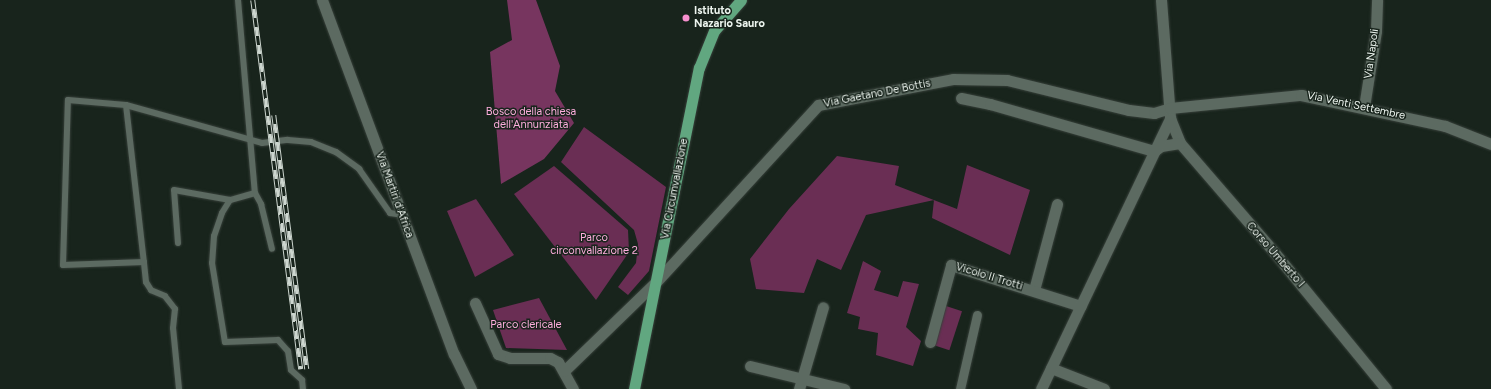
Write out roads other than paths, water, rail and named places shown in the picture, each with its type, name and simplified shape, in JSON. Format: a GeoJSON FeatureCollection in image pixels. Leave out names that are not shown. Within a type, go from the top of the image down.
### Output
{"type":"FeatureCollection","features":[{"type":"Feature","properties":{"kind":"main road","name":"Via Circumvallazione"},"geometry":{"type":"LineString","coordinates":[[634,389],[700,68],[714,31],[741,0]]}},
{"type":"Feature","properties":{"kind":"street","name":"Via Martiri d'Africa"},"geometry":{"type":"LineString","coordinates":[[322,0],[454,354],[471,389]]}},
{"type":"Feature","properties":{"kind":"street"},"geometry":{"type":"LineString","coordinates":[[1041,389],[1154,151],[1170,113],[1161,0]]}},
{"type":"Feature","properties":{"kind":"street","name":"Via Napoli"},"geometry":{"type":"LineString","coordinates":[[1364,107],[1376,31],[1376,0]]}},
{"type":"Feature","properties":{"kind":"street","name":"Via Gaetano De Bottis"},"geometry":{"type":"LineString","coordinates":[[564,371],[656,282],[818,105],[952,80],[1007,80],[1129,110],[1170,113]]}},
{"type":"Feature","properties":{"kind":"street","name":"Via Venti Settembre"},"geometry":{"type":"LineString","coordinates":[[1170,113],[1301,94],[1445,126],[1491,144]]}},
{"type":"Feature","properties":{"kind":"street"},"geometry":{"type":"LineString","coordinates":[[961,98],[990,104],[1154,151]]}},
{"type":"Feature","properties":{"kind":"street","name":"Corso Umberto I"},"geometry":{"type":"LineString","coordinates":[[1170,113],[1180,143],[1274,252],[1386,389]]}},
{"type":"Feature","properties":{"kind":"street"},"geometry":{"type":"LineString","coordinates":[[1154,151],[1161,146],[1180,143]]}},
{"type":"Feature","properties":{"kind":"street","name":"Vicolo II Trotti"},"geometry":{"type":"LineString","coordinates":[[1034,290],[1057,204]]}},
{"type":"Feature","properties":{"kind":"street","name":"Vicolo II Trotti"},"geometry":{"type":"LineString","coordinates":[[930,342],[951,265],[1081,306]]}},
{"type":"Feature","properties":{"kind":"street"},"geometry":{"type":"LineString","coordinates":[[475,303],[498,354],[510,358],[550,358],[558,362],[573,389]]}},
{"type":"Feature","properties":{"kind":"street"},"geometry":{"type":"LineString","coordinates":[[801,384],[823,307]]}},
{"type":"Feature","properties":{"kind":"street"},"geometry":{"type":"LineString","coordinates":[[960,389],[977,315]]}},
{"type":"Feature","properties":{"kind":"street"},"geometry":{"type":"LineString","coordinates":[[750,366],[801,384],[844,389]]}},
{"type":"Feature","properties":{"kind":"street"},"geometry":{"type":"LineString","coordinates":[[1051,368],[1104,389]]}},
{"type":"Feature","properties":{"kind":"lane"},"geometry":{"type":"LineString","coordinates":[[238,0],[255,193],[261,204],[272,249]]}},
{"type":"Feature","properties":{"kind":"lane"},"geometry":{"type":"LineString","coordinates":[[144,262],[63,265],[68,100],[126,105],[249,138],[262,143],[288,140],[312,142],[336,152],[359,169],[390,213],[402,215]]}},
{"type":"Feature","properties":{"kind":"lane"},"geometry":{"type":"LineString","coordinates":[[126,105],[146,282],[151,290],[165,296],[175,309],[174,328],[179,389]]}},
{"type":"Feature","properties":{"kind":"lane"},"geometry":{"type":"LineString","coordinates":[[178,243],[174,190],[230,200],[255,193]]}},
{"type":"Feature","properties":{"kind":"lane"},"geometry":{"type":"LineString","coordinates":[[230,200],[222,213],[214,236],[212,263],[225,342],[278,340],[288,351],[291,370],[302,380],[303,389]]}},
{"type":"Feature","properties":{"kind":"railway"},"geometry":{"type":"LineString","coordinates":[[253,0],[301,369]]}},
{"type":"Feature","properties":{"kind":"railway"},"geometry":{"type":"LineString","coordinates":[[274,115],[307,369]]}},
{"type":"Feature","properties":{"kind":"place","name":"Istituto Nazario Sauro"},"geometry":{"type":"Point","coordinates":[686,18]}},
{"type":"Feature","properties":{"kind":"park label","name":"Bosco della chiesa dell'Annunziata"},"geometry":{"type":"Point","coordinates":[531,119]}},
{"type":"Feature","properties":{"kind":"park label","name":"Parco circonvallazione 2"},"geometry":{"type":"Point","coordinates":[594,245]}},
{"type":"Feature","properties":{"kind":"park label","name":"Parco clericale"},"geometry":{"type":"Point","coordinates":[526,325]}}]}
